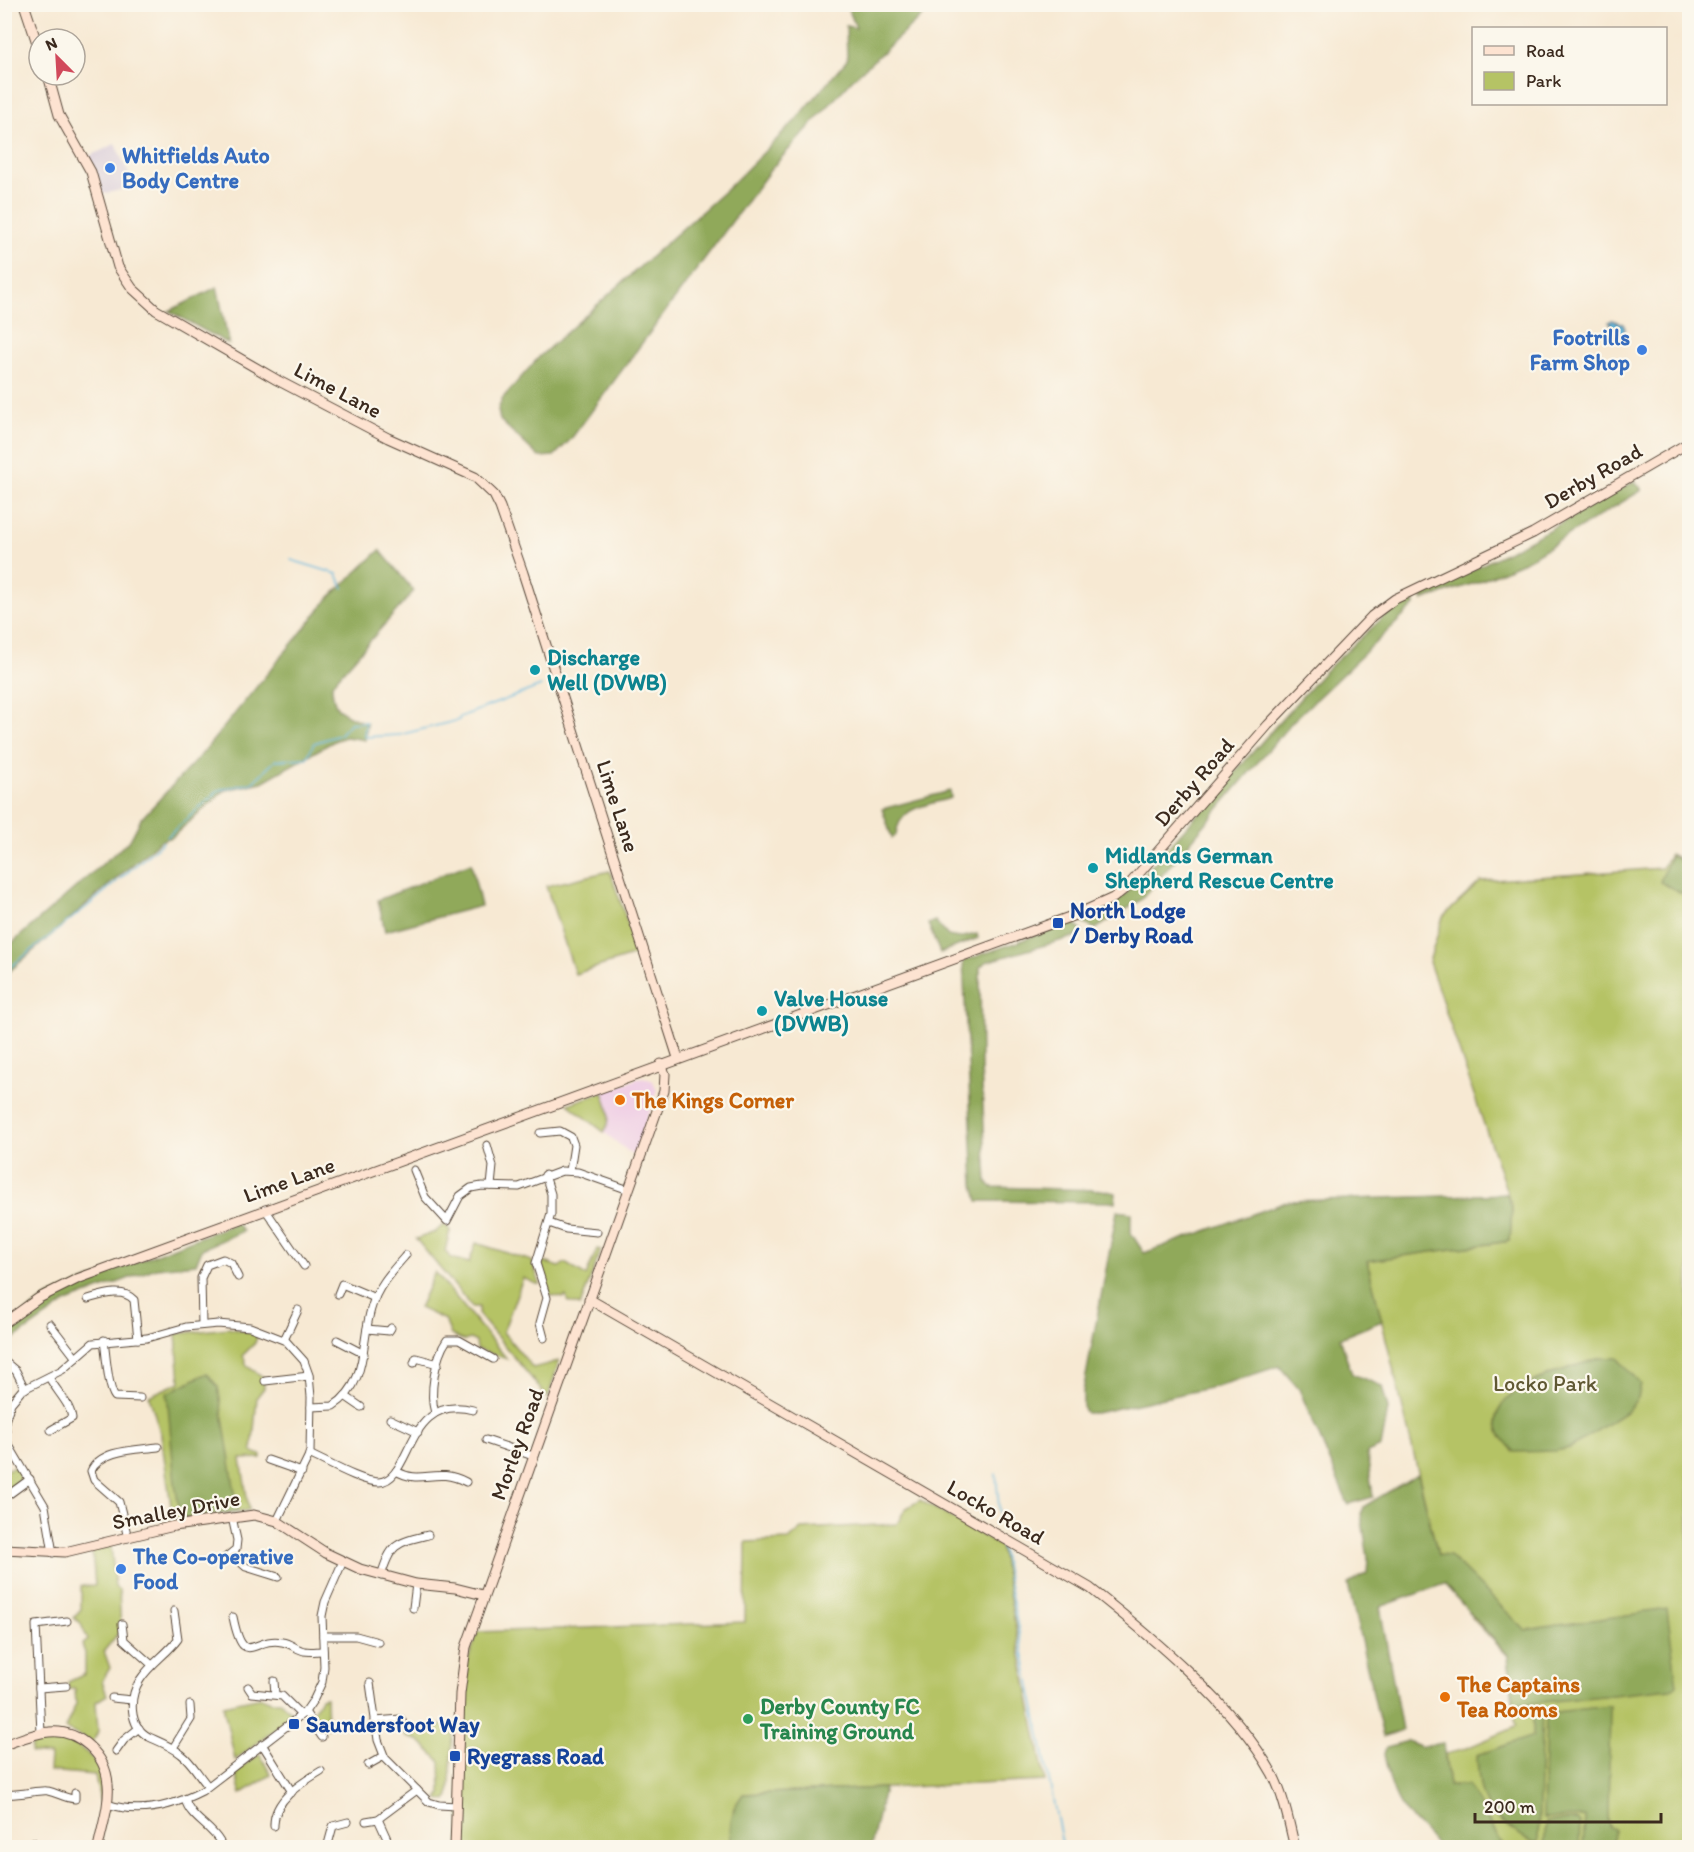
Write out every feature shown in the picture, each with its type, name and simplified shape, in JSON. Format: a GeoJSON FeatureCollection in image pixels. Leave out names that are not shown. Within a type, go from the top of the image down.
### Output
{"type":"FeatureCollection","features":[{"type":"Feature","properties":{"kind":"street"},"geometry":{"type":"LineString","coordinates":[[24,4],[32,27]]}},
{"type":"Feature","properties":{"kind":"street","name":"Lime Lane"},"geometry":{"type":"LineString","coordinates":[[4,1323],[39,1298],[77,1279],[678,1058],[515,551],[494,495],[475,477],[388,438],[277,380],[156,310],[140,297],[118,267],[91,172],[59,115],[51,87]]}},
{"type":"Feature","properties":{"kind":"street","name":"Derby Road"},"geometry":{"type":"LineString","coordinates":[[678,1058],[1076,915],[1113,898],[1142,872],[1268,725],[1372,616],[1395,599],[1533,533],[1689,442]]}},
{"type":"Feature","properties":{"kind":"street","name":"Morley Road"},"geometry":{"type":"LineString","coordinates":[[455,1848],[464,1662],[483,1595],[664,1091],[665,1074],[661,1064]]}},
{"type":"Feature","properties":{"kind":"street"},"geometry":{"type":"LineString","coordinates":[[548,1122],[549,1131]]}},
{"type":"Feature","properties":{"kind":"street"},"geometry":{"type":"LineString","coordinates":[[540,1132],[564,1132],[571,1137],[574,1145],[570,1170]]}},
{"type":"Feature","properties":{"kind":"street"},"geometry":{"type":"LineString","coordinates":[[487,1145],[493,1168],[491,1186]]}},
{"type":"Feature","properties":{"kind":"street"},"geometry":{"type":"LineString","coordinates":[[482,1158],[490,1155]]}},
{"type":"Feature","properties":{"kind":"street"},"geometry":{"type":"LineString","coordinates":[[414,1170],[415,1183],[434,1209],[447,1221],[465,1192],[476,1186],[519,1187],[545,1175],[570,1170],[628,1190]]}},
{"type":"Feature","properties":{"kind":"street"},"geometry":{"type":"LineString","coordinates":[[544,1338],[537,1327],[547,1298],[536,1258],[549,1223],[552,1203],[545,1175]]}},
{"type":"Feature","properties":{"kind":"street"},"geometry":{"type":"LineString","coordinates":[[265,1209],[268,1217],[304,1266]]}},
{"type":"Feature","properties":{"kind":"street"},"geometry":{"type":"LineString","coordinates":[[549,1223],[566,1229],[597,1232]]}},
{"type":"Feature","properties":{"kind":"street"},"geometry":{"type":"LineString","coordinates":[[311,1407],[330,1407],[345,1396],[358,1373],[364,1354],[367,1329],[375,1298],[383,1282],[406,1255]]}},
{"type":"Feature","properties":{"kind":"street"},"geometry":{"type":"LineString","coordinates":[[202,1325],[201,1278],[207,1265],[223,1259],[231,1263],[238,1277]]}},
{"type":"Feature","properties":{"kind":"street"},"geometry":{"type":"LineString","coordinates":[[338,1294],[342,1284],[375,1298]]}},
{"type":"Feature","properties":{"kind":"street"},"geometry":{"type":"LineString","coordinates":[[88,1299],[124,1293],[137,1298],[138,1339]]}},
{"type":"Feature","properties":{"kind":"street","name":"Locko Road"},"geometry":{"type":"LineString","coordinates":[[589,1299],[1090,1588],[1124,1614],[1202,1687],[1254,1745],[1276,1782],[1295,1848]]}},
{"type":"Feature","properties":{"kind":"street"},"geometry":{"type":"LineString","coordinates":[[284,1340],[298,1310]]}},
{"type":"Feature","properties":{"kind":"street"},"geometry":{"type":"LineString","coordinates":[[50,1324],[76,1358]]}},
{"type":"Feature","properties":{"kind":"street"},"geometry":{"type":"LineString","coordinates":[[53,1553],[48,1516],[30,1479],[9,1448],[5,1429],[11,1403],[25,1389],[49,1377],[76,1358],[88,1346],[104,1341],[138,1339],[181,1328],[202,1325],[238,1325],[284,1340],[304,1361],[309,1376],[311,1407],[309,1454],[277,1521]]}},
{"type":"Feature","properties":{"kind":"street"},"geometry":{"type":"LineString","coordinates":[[367,1329],[389,1331],[391,1328]]}},
{"type":"Feature","properties":{"kind":"street"},"geometry":{"type":"LineString","coordinates":[[435,1413],[433,1396],[443,1346],[452,1338],[493,1359]]}},
{"type":"Feature","properties":{"kind":"street"},"geometry":{"type":"LineString","coordinates":[[337,1340],[364,1354]]}},
{"type":"Feature","properties":{"kind":"street"},"geometry":{"type":"LineString","coordinates":[[104,1341],[109,1363],[110,1392],[115,1397],[140,1398]]}},
{"type":"Feature","properties":{"kind":"street"},"geometry":{"type":"LineString","coordinates":[[414,1363],[416,1358],[438,1364]]}},
{"type":"Feature","properties":{"kind":"street"},"geometry":{"type":"LineString","coordinates":[[4,1361],[16,1371],[25,1389]]}},
{"type":"Feature","properties":{"kind":"street"},"geometry":{"type":"LineString","coordinates":[[265,1381],[309,1376]]}},
{"type":"Feature","properties":{"kind":"street"},"geometry":{"type":"LineString","coordinates":[[49,1377],[55,1390],[69,1406],[72,1418],[51,1430]]}},
{"type":"Feature","properties":{"kind":"street"},"geometry":{"type":"LineString","coordinates":[[345,1396],[361,1407]]}},
{"type":"Feature","properties":{"kind":"street"},"geometry":{"type":"LineString","coordinates":[[309,1454],[372,1481],[386,1480],[396,1471],[427,1419],[435,1413],[466,1408],[473,1410]]}},
{"type":"Feature","properties":{"kind":"street"},"geometry":{"type":"LineString","coordinates":[[390,1419],[418,1432]]}},
{"type":"Feature","properties":{"kind":"street"},"geometry":{"type":"LineString","coordinates":[[486,1440],[533,1456]]}},
{"type":"Feature","properties":{"kind":"street"},"geometry":{"type":"LineString","coordinates":[[128,1538],[118,1502],[94,1480],[91,1472],[95,1464],[115,1453],[158,1447]]}},
{"type":"Feature","properties":{"kind":"street"},"geometry":{"type":"LineString","coordinates":[[268,1460],[302,1472]]}},
{"type":"Feature","properties":{"kind":"street"},"geometry":{"type":"LineString","coordinates":[[453,1476],[456,1468]]}},
{"type":"Feature","properties":{"kind":"street"},"geometry":{"type":"LineString","coordinates":[[396,1471],[414,1479],[433,1474],[453,1476],[466,1482]]}},
{"type":"Feature","properties":{"kind":"street"},"geometry":{"type":"LineString","coordinates":[[4,1498],[30,1479]]}},
{"type":"Feature","properties":{"kind":"street","name":"Smalley Drive"},"geometry":{"type":"LineString","coordinates":[[4,1549],[53,1553],[174,1526],[254,1515],[277,1521],[343,1561],[381,1576],[416,1584],[462,1589],[483,1595]]}},
{"type":"Feature","properties":{"kind":"street"},"geometry":{"type":"LineString","coordinates":[[220,1562],[236,1549],[237,1540],[232,1517]]}},
{"type":"Feature","properties":{"kind":"street"},"geometry":{"type":"LineString","coordinates":[[381,1576],[392,1547],[398,1543],[428,1535]]}},
{"type":"Feature","properties":{"kind":"street"},"geometry":{"type":"LineString","coordinates":[[231,1554],[246,1568],[278,1577]]}},
{"type":"Feature","properties":{"kind":"street"},"geometry":{"type":"LineString","coordinates":[[107,1804],[139,1809],[185,1799],[208,1786],[303,1713],[322,1682],[325,1602],[343,1561]]}},
{"type":"Feature","properties":{"kind":"street"},"geometry":{"type":"LineString","coordinates":[[413,1608],[416,1584]]}},
{"type":"Feature","properties":{"kind":"street"},"geometry":{"type":"LineString","coordinates":[[174,1611],[178,1639],[139,1681],[132,1700],[132,1712],[139,1728],[147,1736],[185,1756],[208,1786]]}},
{"type":"Feature","properties":{"kind":"street"},"geometry":{"type":"LineString","coordinates":[[233,1617],[237,1638],[242,1645],[250,1648],[276,1641],[304,1651],[323,1651]]}},
{"type":"Feature","properties":{"kind":"street"},"geometry":{"type":"LineString","coordinates":[[41,1733],[36,1625],[67,1621]]}},
{"type":"Feature","properties":{"kind":"street"},"geometry":{"type":"LineString","coordinates":[[122,1624],[124,1640],[153,1665]]}},
{"type":"Feature","properties":{"kind":"street"},"geometry":{"type":"LineString","coordinates":[[323,1636],[356,1636],[378,1642]]}},
{"type":"Feature","properties":{"kind":"street"},"geometry":{"type":"LineString","coordinates":[[274,1681],[275,1694]]}},
{"type":"Feature","properties":{"kind":"street"},"geometry":{"type":"LineString","coordinates":[[370,1683],[378,1740],[384,1756],[397,1772],[434,1804],[457,1806]]}},
{"type":"Feature","properties":{"kind":"street"},"geometry":{"type":"LineString","coordinates":[[39,1688],[66,1686]]}},
{"type":"Feature","properties":{"kind":"street"},"geometry":{"type":"LineString","coordinates":[[248,1687],[252,1693],[275,1694],[289,1701],[303,1713],[322,1737]]}},
{"type":"Feature","properties":{"kind":"street"},"geometry":{"type":"LineString","coordinates":[[112,1698],[132,1700]]}},
{"type":"Feature","properties":{"kind":"street"},"geometry":{"type":"LineString","coordinates":[[173,1748],[191,1719],[190,1705]]}},
{"type":"Feature","properties":{"kind":"street"},"geometry":{"type":"LineString","coordinates":[[375,1721],[400,1719],[403,1723]]}},
{"type":"Feature","properties":{"kind":"street"},"geometry":{"type":"LineString","coordinates":[[116,1751],[124,1740],[139,1728]]}},
{"type":"Feature","properties":{"kind":"street"},"geometry":{"type":"LineString","coordinates":[[4,1745],[41,1733],[56,1732],[72,1736],[93,1749],[106,1773],[107,1804],[99,1848]]}},
{"type":"Feature","properties":{"kind":"street"},"geometry":{"type":"LineString","coordinates":[[262,1744],[292,1792]]}},
{"type":"Feature","properties":{"kind":"street"},"geometry":{"type":"LineString","coordinates":[[368,1765],[384,1756]]}},
{"type":"Feature","properties":{"kind":"street"},"geometry":{"type":"LineString","coordinates":[[274,1826],[276,1810],[292,1792],[321,1771]]}},
{"type":"Feature","properties":{"kind":"street"},"geometry":{"type":"LineString","coordinates":[[366,1821],[378,1820],[417,1790]]}},
{"type":"Feature","properties":{"kind":"street"},"geometry":{"type":"LineString","coordinates":[[4,1794],[20,1796],[47,1791],[60,1797],[75,1799],[75,1793]]}},
{"type":"Feature","properties":{"kind":"street"},"geometry":{"type":"LineString","coordinates":[[185,1799],[193,1815],[211,1827],[220,1842]]}},
{"type":"Feature","properties":{"kind":"street"},"geometry":{"type":"LineString","coordinates":[[378,1820],[388,1841]]}},
{"type":"Feature","properties":{"kind":"street"},"geometry":{"type":"LineString","coordinates":[[327,1848],[333,1826],[348,1822]]}},
{"type":"Feature","properties":{"kind":"shaded area","name":"Whitfields Auto Body Centre"},"geometry":{"type":"Polygon","coordinates":[[[115,144],[135,187],[102,194],[88,157],[115,144]]]}},
{"type":"Feature","properties":{"kind":"shaded area"},"geometry":{"type":"Polygon","coordinates":[[[643,1077],[653,1081],[657,1091],[634,1156],[568,1104],[643,1077]]]}},
{"type":"Feature","properties":{"kind":"green space"},"geometry":{"type":"Polygon","coordinates":[[[847,5],[934,5],[852,80],[771,169],[571,439],[554,456],[539,457],[500,420],[498,410],[502,399],[540,356],[728,188],[795,121],[847,60],[846,26],[856,28],[847,5]]]}},
{"type":"Feature","properties":{"kind":"green space"},"geometry":{"type":"Polygon","coordinates":[[[217,287],[218,291],[229,344],[169,311],[217,287]]]}},
{"type":"Feature","properties":{"kind":"green space"},"geometry":{"type":"Polygon","coordinates":[[[1635,481],[1642,490],[1524,562],[1478,582],[1423,600],[1420,594],[1529,540],[1635,481]]]}},
{"type":"Feature","properties":{"kind":"green space"},"geometry":{"type":"Polygon","coordinates":[[[380,550],[414,591],[332,684],[334,701],[341,711],[367,724],[365,740],[346,737],[336,740],[262,782],[225,790],[172,837],[160,841],[5,975],[5,949],[130,840],[141,819],[201,755],[330,597],[380,550]]]}},
{"type":"Feature","properties":{"kind":"green space"},"geometry":{"type":"Polygon","coordinates":[[[1414,597],[1415,605],[1292,722],[1141,900],[1096,929],[1082,923],[1081,920],[1116,902],[1131,889],[1323,673],[1391,610],[1414,597]]]}},
{"type":"Feature","properties":{"kind":"green space"},"geometry":{"type":"Polygon","coordinates":[[[950,791],[951,798],[908,813],[902,818],[896,835],[892,838],[882,809],[950,791]]]}},
{"type":"Feature","properties":{"kind":"green space","name":"Locko Park"},"geometry":{"type":"Polygon","coordinates":[[[1670,854],[1689,864],[1689,1847],[1504,1847],[1468,1785],[1449,1786],[1445,1754],[1462,1750],[1516,1727],[1508,1656],[1473,1619],[1438,1555],[1367,1260],[1510,1241],[1512,1207],[1429,962],[1443,917],[1481,881],[1662,868],[1670,854]]]}},
{"type":"Feature","properties":{"kind":"green space"},"geometry":{"type":"Polygon","coordinates":[[[1671,855],[1689,865],[1689,897],[1660,882],[1671,855]]]}},
{"type":"Feature","properties":{"kind":"green space"},"geometry":{"type":"Polygon","coordinates":[[[471,863],[481,906],[385,931],[378,900],[471,863]]]}},
{"type":"Feature","properties":{"kind":"green space"},"geometry":{"type":"Polygon","coordinates":[[[610,871],[638,954],[575,974],[546,886],[610,871]]]}},
{"type":"Feature","properties":{"kind":"green space"},"geometry":{"type":"Polygon","coordinates":[[[935,921],[948,936],[959,938],[977,934],[978,938],[940,953],[928,924],[935,921]]]}},
{"type":"Feature","properties":{"kind":"green space"},"geometry":{"type":"Polygon","coordinates":[[[1074,922],[1082,932],[1077,936],[986,962],[980,967],[981,1068],[987,1183],[992,1187],[1102,1190],[1116,1193],[1115,1202],[978,1201],[974,1185],[963,961],[1074,922]]]}},
{"type":"Feature","properties":{"kind":"green space"},"geometry":{"type":"Polygon","coordinates":[[[603,1092],[609,1117],[604,1132],[568,1104],[603,1092]]]}},
{"type":"Feature","properties":{"kind":"green space"},"geometry":{"type":"Polygon","coordinates":[[[1507,1194],[1512,1207],[1510,1241],[1367,1261],[1382,1321],[1340,1338],[1352,1374],[1382,1386],[1388,1409],[1381,1447],[1367,1453],[1373,1497],[1348,1504],[1299,1389],[1279,1366],[1218,1386],[1096,1413],[1086,1413],[1083,1409],[1083,1392],[1117,1211],[1131,1213],[1131,1233],[1144,1253],[1289,1201],[1507,1194]]]}},
{"type":"Feature","properties":{"kind":"green space"},"geometry":{"type":"Polygon","coordinates":[[[236,1223],[243,1231],[202,1249],[196,1264],[156,1268],[67,1302],[5,1345],[5,1327],[51,1295],[236,1223]]]}},
{"type":"Feature","properties":{"kind":"green space"},"geometry":{"type":"Polygon","coordinates":[[[445,1224],[450,1231],[445,1251],[451,1258],[469,1263],[476,1243],[532,1261],[540,1284],[523,1278],[503,1332],[533,1368],[559,1361],[548,1398],[478,1314],[479,1307],[472,1307],[416,1239],[435,1232],[445,1224]]]}},
{"type":"Feature","properties":{"kind":"green space"},"geometry":{"type":"Polygon","coordinates":[[[597,1249],[601,1250],[580,1306],[568,1302],[566,1296],[562,1298],[550,1295],[540,1269],[542,1261],[559,1267],[565,1263],[586,1276],[597,1249]]]}},
{"type":"Feature","properties":{"kind":"green space"},"geometry":{"type":"Polygon","coordinates":[[[435,1272],[507,1359],[477,1349],[476,1342],[470,1339],[464,1341],[451,1335],[445,1320],[419,1308],[435,1272]]]}},
{"type":"Feature","properties":{"kind":"green space"},"geometry":{"type":"Polygon","coordinates":[[[228,1328],[258,1334],[255,1343],[243,1355],[247,1366],[263,1377],[264,1388],[257,1397],[252,1452],[261,1455],[261,1458],[241,1459],[249,1510],[173,1520],[161,1435],[149,1396],[180,1382],[176,1334],[228,1328]]]}},
{"type":"Feature","properties":{"kind":"green space"},"geometry":{"type":"Polygon","coordinates":[[[1600,1358],[1617,1358],[1641,1384],[1638,1398],[1626,1412],[1570,1448],[1555,1451],[1515,1452],[1500,1432],[1497,1416],[1505,1401],[1520,1389],[1540,1379],[1600,1358]]]}},
{"type":"Feature","properties":{"kind":"green space"},"geometry":{"type":"Polygon","coordinates":[[[207,1373],[218,1387],[238,1511],[181,1519],[175,1484],[167,1393],[207,1373]]]}},
{"type":"Feature","properties":{"kind":"green space"},"geometry":{"type":"Polygon","coordinates":[[[14,1466],[24,1477],[5,1492],[5,1471],[14,1466]]]}},
{"type":"Feature","properties":{"kind":"green space"},"geometry":{"type":"Polygon","coordinates":[[[1418,1474],[1438,1555],[1450,1556],[1525,1630],[1667,1609],[1677,1685],[1672,1689],[1514,1705],[1508,1655],[1444,1584],[1380,1607],[1402,1730],[1383,1737],[1348,1584],[1367,1573],[1368,1558],[1361,1514],[1363,1507],[1418,1474]]]}},
{"type":"Feature","properties":{"kind":"green space","name":"Derby County FC Training Ground"},"geometry":{"type":"Polygon","coordinates":[[[920,1500],[1000,1546],[1045,1781],[743,1794],[730,1838],[732,1847],[459,1848],[467,1663],[478,1632],[745,1622],[746,1542],[789,1540],[802,1529],[897,1524],[905,1509],[920,1500]]]}},
{"type":"Feature","properties":{"kind":"green space"},"geometry":{"type":"Polygon","coordinates":[[[111,1546],[115,1587],[119,1590],[121,1630],[104,1651],[110,1668],[102,1681],[107,1695],[96,1702],[98,1731],[93,1742],[65,1729],[76,1704],[75,1689],[68,1689],[68,1682],[85,1674],[85,1653],[82,1645],[88,1640],[80,1622],[73,1618],[81,1609],[81,1586],[95,1585],[92,1550],[111,1546]]]}},
{"type":"Feature","properties":{"kind":"green space"},"geometry":{"type":"Polygon","coordinates":[[[261,1697],[271,1701],[280,1701],[294,1715],[235,1760],[223,1705],[261,1697]]]}},
{"type":"Feature","properties":{"kind":"green space"},"geometry":{"type":"Polygon","coordinates":[[[326,1697],[327,1728],[312,1713],[321,1698],[326,1697]]]}},
{"type":"Feature","properties":{"kind":"green space"},"geometry":{"type":"Polygon","coordinates":[[[1610,1706],[1608,1817],[1609,1827],[1614,1829],[1613,1847],[1583,1847],[1585,1817],[1543,1818],[1546,1713],[1610,1706]]]}},
{"type":"Feature","properties":{"kind":"green space"},"geometry":{"type":"Polygon","coordinates":[[[1533,1711],[1542,1711],[1538,1842],[1535,1843],[1507,1826],[1490,1810],[1480,1788],[1477,1755],[1533,1736],[1533,1711]]]}},
{"type":"Feature","properties":{"kind":"green space"},"geometry":{"type":"Polygon","coordinates":[[[454,1722],[449,1797],[446,1801],[438,1799],[441,1794],[440,1761],[420,1741],[407,1737],[401,1730],[407,1727],[438,1729],[439,1726],[454,1722]]]}},
{"type":"Feature","properties":{"kind":"green space"},"geometry":{"type":"Polygon","coordinates":[[[52,1738],[75,1745],[92,1759],[102,1778],[103,1803],[100,1802],[95,1775],[49,1771],[50,1755],[31,1753],[32,1742],[52,1738]]]}},
{"type":"Feature","properties":{"kind":"green space"},"geometry":{"type":"Polygon","coordinates":[[[1408,1741],[1421,1747],[1443,1743],[1449,1786],[1468,1785],[1504,1847],[1437,1847],[1405,1812],[1394,1792],[1384,1754],[1386,1747],[1408,1741]]]}},
{"type":"Feature","properties":{"kind":"green space"},"geometry":{"type":"Polygon","coordinates":[[[260,1754],[271,1775],[241,1794],[235,1772],[260,1754]]]}},
{"type":"Feature","properties":{"kind":"green space"},"geometry":{"type":"Polygon","coordinates":[[[884,1788],[871,1847],[732,1847],[730,1833],[732,1819],[743,1794],[884,1788]]]}},
{"type":"Feature","properties":{"kind":"green space"},"geometry":{"type":"Polygon","coordinates":[[[1577,1820],[1580,1823],[1579,1847],[1544,1847],[1546,1821],[1577,1820]]]}},
{"type":"Feature","properties":{"kind":"water"},"geometry":{"type":"Polygon","coordinates":[[[1612,320],[1623,324],[1625,329],[1622,334],[1618,334],[1609,322],[1612,320]]]}},
{"type":"Feature","properties":{"kind":"waterway"},"geometry":{"type":"LineString","coordinates":[[291,560],[337,574],[343,588]]}},
{"type":"Feature","properties":{"kind":"waterway"},"geometry":{"type":"LineString","coordinates":[[167,837],[219,790],[252,783],[276,760],[307,758],[314,743],[339,735],[350,723],[366,722],[364,737],[399,735],[459,720],[460,717],[541,686]]}},
{"type":"Feature","properties":{"kind":"waterway"},"geometry":{"type":"LineString","coordinates":[[4,972],[88,906],[163,842]]}},
{"type":"Feature","properties":{"kind":"waterway"},"geometry":{"type":"LineString","coordinates":[[996,1474],[1000,1518]]}},
{"type":"Feature","properties":{"kind":"waterway"},"geometry":{"type":"LineString","coordinates":[[1001,1545],[1063,1848]]}},
{"type":"Feature","properties":{"kind":"place","name":"Whitfields Auto Body Centre"},"geometry":{"type":"Point","coordinates":[110,168]}},
{"type":"Feature","properties":{"kind":"place","name":"Footrills Farm Shop"},"geometry":{"type":"Point","coordinates":[1642,350]}},
{"type":"Feature","properties":{"kind":"place","name":"Discharge Well (DVWB)"},"geometry":{"type":"Point","coordinates":[535,670]}},
{"type":"Feature","properties":{"kind":"place","name":"Midlands German Shepherd Rescue Centre"},"geometry":{"type":"Point","coordinates":[1093,868]}},
{"type":"Feature","properties":{"kind":"place","name":"North Lodge / Derby Road"},"geometry":{"type":"Point","coordinates":[1058,923]}},
{"type":"Feature","properties":{"kind":"place","name":"Valve House (DVWB)"},"geometry":{"type":"Point","coordinates":[762,1011]}},
{"type":"Feature","properties":{"kind":"place","name":"The Kings Corner"},"geometry":{"type":"Point","coordinates":[620,1100]}},
{"type":"Feature","properties":{"kind":"place","name":"The Co-operative Food"},"geometry":{"type":"Point","coordinates":[121,1569]}},
{"type":"Feature","properties":{"kind":"place","name":"The Captains Tea Rooms"},"geometry":{"type":"Point","coordinates":[1445,1697]}},
{"type":"Feature","properties":{"kind":"place","name":"Derby County FC Training Ground"},"geometry":{"type":"Point","coordinates":[748,1719]}},
{"type":"Feature","properties":{"kind":"place","name":"Saundersfoot Way"},"geometry":{"type":"Point","coordinates":[294,1724]}},
{"type":"Feature","properties":{"kind":"place","name":"Ryegrass Road"},"geometry":{"type":"Point","coordinates":[455,1756]}}]}
